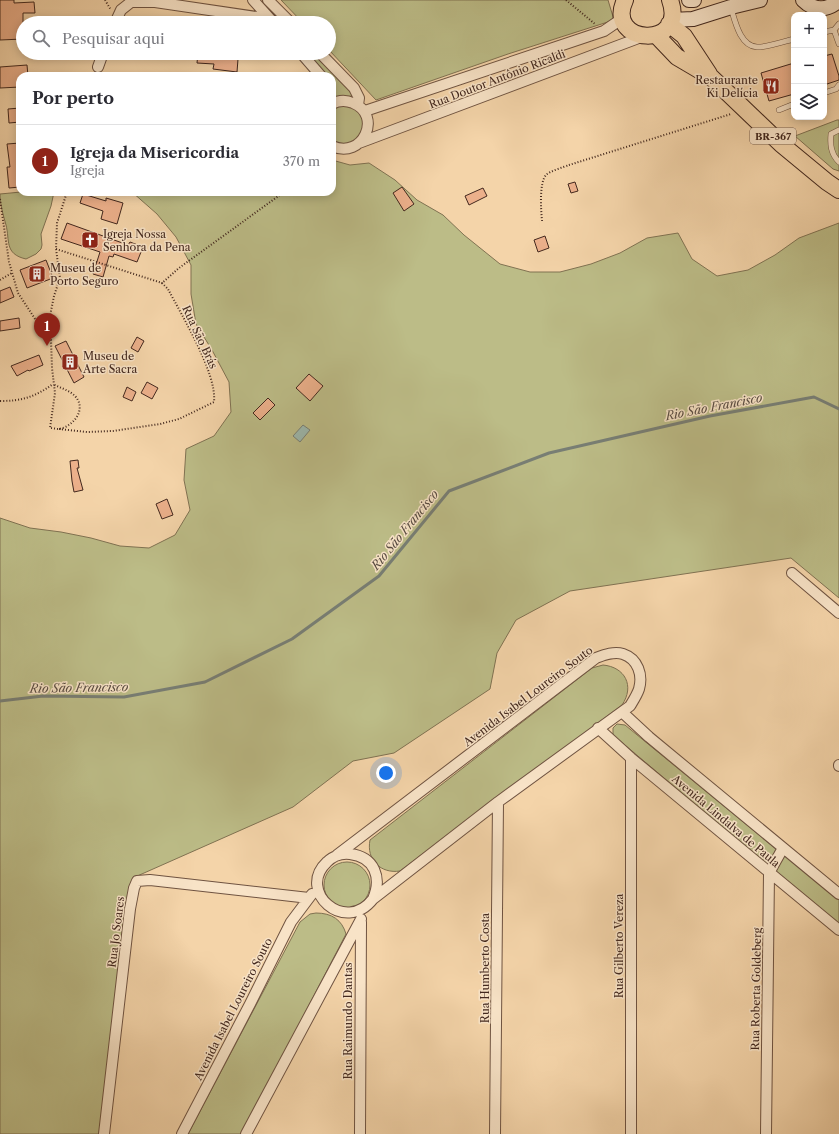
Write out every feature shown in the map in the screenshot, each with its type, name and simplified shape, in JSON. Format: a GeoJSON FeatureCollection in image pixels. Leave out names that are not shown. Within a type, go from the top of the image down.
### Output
{"type":"FeatureCollection","features":[{"type":"Feature","properties":{"kind":"main road"},"geometry":{"type":"LineString","coordinates":[[650,36],[664,31],[670,22],[672,6],[670,0]]}},
{"type":"Feature","properties":{"kind":"main road"},"geometry":{"type":"LineString","coordinates":[[689,0],[694,0]]}},
{"type":"Feature","properties":{"kind":"main road"},"geometry":{"type":"LineString","coordinates":[[670,22],[693,19],[760,0]]}},
{"type":"Feature","properties":{"kind":"main road"},"geometry":{"type":"LineString","coordinates":[[803,0],[812,7],[818,9],[830,7],[839,0]]}},
{"type":"Feature","properties":{"kind":"main road","name":"BR-367"},"geometry":{"type":"LineString","coordinates":[[621,7],[628,28],[638,35],[650,36],[677,57],[711,77],[787,148],[827,182],[839,190]]}},
{"type":"Feature","properties":{"kind":"main road","name":"BR-367"},"geometry":{"type":"LineString","coordinates":[[670,22],[684,36],[711,77]]}},
{"type":"Feature","properties":{"kind":"street"},"geometry":{"type":"LineString","coordinates":[[253,0],[267,16]]}},
{"type":"Feature","properties":{"kind":"street"},"geometry":{"type":"LineString","coordinates":[[268,0],[284,16]]}},
{"type":"Feature","properties":{"kind":"street"},"geometry":{"type":"LineString","coordinates":[[118,16],[121,10],[131,2],[155,2],[241,16]]}},
{"type":"Feature","properties":{"kind":"street","name":"Rua Doutor Antônio Ricaldi"},"geometry":{"type":"LineString","coordinates":[[362,108],[604,31],[621,7]]}},
{"type":"Feature","properties":{"kind":"street","name":"Rua Doutor Antônio Ricaldi"},"geometry":{"type":"LineString","coordinates":[[336,147],[345,149],[352,147],[359,143],[650,36]]}},
{"type":"Feature","properties":{"kind":"street"},"geometry":{"type":"LineString","coordinates":[[98,67],[100,60]]}},
{"type":"Feature","properties":{"kind":"street"},"geometry":{"type":"LineString","coordinates":[[307,60],[318,72]]}},
{"type":"Feature","properties":{"kind":"street"},"geometry":{"type":"LineString","coordinates":[[327,60],[354,88],[359,98],[368,122],[364,138],[359,143]]}},
{"type":"Feature","properties":{"kind":"street"},"geometry":{"type":"LineString","coordinates":[[336,102],[342,100],[349,101],[362,108]]}},
{"type":"Feature","properties":{"kind":"street"},"geometry":{"type":"LineString","coordinates":[[792,573],[839,613]]}},
{"type":"Feature","properties":{"kind":"street","name":"Avenida Isabel Loureiro Souto"},"geometry":{"type":"LineString","coordinates":[[182,1134],[291,922],[318,888],[320,872],[324,865],[596,658],[608,653],[622,654],[632,660],[640,670],[641,678],[638,691],[630,706],[498,802],[373,899],[364,908]]}},
{"type":"Feature","properties":{"kind":"street","name":"Avenida Lindalva de Paula"},"geometry":{"type":"LineString","coordinates":[[622,712],[649,737],[839,894]]}},
{"type":"Feature","properties":{"kind":"street","name":"Avenida Lindalva de Paula"},"geometry":{"type":"LineString","coordinates":[[598,728],[631,758],[839,930]]}},
{"type":"Feature","properties":{"kind":"street","name":"Rua Gilberto Vereza"},"geometry":{"type":"LineString","coordinates":[[631,758],[631,1134]]}},
{"type":"Feature","properties":{"kind":"street","name":"Rua Humberto Costa"},"geometry":{"type":"LineString","coordinates":[[496,1134],[498,802]]}},
{"type":"Feature","properties":{"kind":"street","name":"Rua Roberta Goldeberg"},"geometry":{"type":"LineString","coordinates":[[766,1134],[769,873],[783,848]]}},
{"type":"Feature","properties":{"kind":"street"},"geometry":{"type":"LineString","coordinates":[[337,856],[347,853],[358,855],[367,861],[374,869],[377,879],[377,890],[373,899]]}},
{"type":"Feature","properties":{"kind":"street","name":"Rua Jo Soares"},"geometry":{"type":"LineString","coordinates":[[104,1134],[130,909],[134,888],[137,881],[150,880],[309,898]]}},
{"type":"Feature","properties":{"kind":"street"},"geometry":{"type":"LineString","coordinates":[[318,888],[321,897],[327,905],[335,911],[345,913],[355,912],[364,908]]}},
{"type":"Feature","properties":{"kind":"street","name":"Rua Raimundo Dantas"},"geometry":{"type":"LineString","coordinates":[[360,1134],[361,920],[364,908]]}},
{"type":"Feature","properties":{"kind":"street"},"geometry":{"type":"LineString","coordinates":[[246,1134],[361,920]]}},
{"type":"Feature","properties":{"kind":"lane"},"geometry":{"type":"LineString","coordinates":[[731,7],[740,33],[746,43],[757,47],[791,40]]}},
{"type":"Feature","properties":{"kind":"lane"},"geometry":{"type":"LineString","coordinates":[[827,31],[834,30],[839,24]]}},
{"type":"Feature","properties":{"kind":"lane"},"geometry":{"type":"LineString","coordinates":[[834,30],[839,44]]}},
{"type":"Feature","properties":{"kind":"lane"},"geometry":{"type":"LineString","coordinates":[[827,92],[836,89],[839,85]]}},
{"type":"Feature","properties":{"kind":"lane"},"geometry":{"type":"LineString","coordinates":[[779,110],[791,105]]}},
{"type":"Feature","properties":{"kind":"lane"},"geometry":{"type":"LineString","coordinates":[[839,130],[831,134],[830,142],[833,156],[839,162]]}},
{"type":"Feature","properties":{"kind":"path"},"geometry":{"type":"LineString","coordinates":[[566,0],[604,31]]}},
{"type":"Feature","properties":{"kind":"path"},"geometry":{"type":"LineString","coordinates":[[542,221],[541,202],[543,181],[547,174],[569,165],[745,109]]}},
{"type":"Feature","properties":{"kind":"path"},"geometry":{"type":"LineString","coordinates":[[53,384],[70,392],[76,397],[79,404],[79,413],[76,420],[59,429],[50,428],[55,393],[53,384],[51,340],[48,326],[54,296],[60,278],[56,248],[57,223],[66,196]]}},
{"type":"Feature","properties":{"kind":"path"},"geometry":{"type":"LineString","coordinates":[[56,248],[162,283],[179,268],[278,196]]}},
{"type":"Feature","properties":{"kind":"path"},"geometry":{"type":"LineString","coordinates":[[0,199],[8,262],[18,293],[39,325],[51,340]]}},
{"type":"Feature","properties":{"kind":"path"},"geometry":{"type":"LineString","coordinates":[[0,280],[12,273]]}},
{"type":"Feature","properties":{"kind":"path","name":"Rua São Brás"},"geometry":{"type":"LineString","coordinates":[[59,429],[87,432],[113,431],[160,424],[179,419],[214,402],[212,383],[199,349],[168,289],[162,283]]}},
{"type":"Feature","properties":{"kind":"path"},"geometry":{"type":"LineString","coordinates":[[0,401],[16,401],[32,397],[53,384]]}},
{"type":"Feature","properties":{"kind":"green space"},"geometry":{"type":"Polygon","coordinates":[[[281,0],[608,0],[614,20],[508,54],[376,100],[336,57],[336,16],[296,16],[281,0]]]}},
{"type":"Feature","properties":{"kind":"green space"},"geometry":{"type":"Polygon","coordinates":[[[312,60],[323,60],[334,72],[322,72],[312,60]]]}},
{"type":"Feature","properties":{"kind":"green space"},"geometry":{"type":"Polygon","coordinates":[[[336,74],[350,89],[352,96],[336,99],[336,74]]]}},
{"type":"Feature","properties":{"kind":"green space"},"geometry":{"type":"Polygon","coordinates":[[[343,103],[363,111],[365,129],[351,145],[336,143],[336,105],[343,103]]]}},
{"type":"Feature","properties":{"kind":"green space"},"geometry":{"type":"Polygon","coordinates":[[[839,120],[839,171],[833,169],[795,136],[839,120]]]}},
{"type":"Feature","properties":{"kind":"green space"},"geometry":{"type":"Polygon","coordinates":[[[336,161],[350,165],[369,163],[395,180],[417,200],[443,215],[464,235],[500,264],[530,272],[560,272],[591,264],[620,253],[647,238],[678,233],[692,259],[717,276],[748,270],[775,255],[799,238],[839,223],[839,598],[791,558],[570,591],[516,620],[497,653],[490,689],[394,753],[353,761],[293,807],[135,877],[131,882],[99,1134],[0,1134],[0,518],[30,528],[91,538],[120,546],[149,548],[175,535],[190,510],[184,480],[186,449],[214,436],[231,412],[229,382],[196,324],[191,294],[191,265],[176,237],[157,214],[137,196],[336,196],[336,161]]]}},
{"type":"Feature","properties":{"kind":"green space"},"geometry":{"type":"Polygon","coordinates":[[[16,192],[16,196],[53,196],[41,234],[41,249],[36,254],[26,259],[14,254],[9,246],[0,194],[16,192]]]}},
{"type":"Feature","properties":{"kind":"green space"},"geometry":{"type":"Polygon","coordinates":[[[603,665],[617,669],[626,679],[628,691],[622,705],[400,871],[387,870],[376,864],[370,854],[370,840],[592,668],[603,665]]]}},
{"type":"Feature","properties":{"kind":"green space"},"geometry":{"type":"Polygon","coordinates":[[[617,724],[625,725],[776,849],[770,863],[766,864],[613,735],[613,728],[617,724]]]}},
{"type":"Feature","properties":{"kind":"green space"},"geometry":{"type":"Polygon","coordinates":[[[784,853],[839,899],[839,925],[777,873],[776,870],[784,853]]]}},
{"type":"Feature","properties":{"kind":"green space"},"geometry":{"type":"Polygon","coordinates":[[[347,862],[360,866],[366,872],[370,885],[366,898],[360,904],[347,908],[334,904],[328,898],[324,885],[328,872],[334,866],[347,862]]]}},
{"type":"Feature","properties":{"kind":"green space"},"geometry":{"type":"Polygon","coordinates":[[[310,914],[327,914],[336,918],[342,925],[346,934],[242,1134],[188,1134],[300,922],[310,914]]]}},
{"type":"Feature","properties":{"kind":"shaded area"},"geometry":{"type":"Polygon","coordinates":[[[303,425],[310,430],[300,442],[293,436],[303,425]]]}},
{"type":"Feature","properties":{"kind":"building"},"geometry":{"type":"Polygon","coordinates":[[[0,0],[14,0],[14,3],[34,2],[35,13],[23,13],[23,16],[16,16],[16,39],[0,40],[0,0]]]}},
{"type":"Feature","properties":{"kind":"building"},"geometry":{"type":"Polygon","coordinates":[[[832,54],[839,80],[827,84],[827,55],[832,54]]]}},
{"type":"Feature","properties":{"kind":"building"},"geometry":{"type":"Polygon","coordinates":[[[197,60],[238,60],[237,72],[213,69],[214,64],[197,63],[197,60]]]}},
{"type":"Feature","properties":{"kind":"building"},"geometry":{"type":"Polygon","coordinates":[[[791,64],[791,95],[769,101],[761,73],[791,64]]]}},
{"type":"Feature","properties":{"kind":"building"},"geometry":{"type":"Polygon","coordinates":[[[27,65],[28,72],[16,72],[16,87],[0,88],[0,67],[27,65]]]}},
{"type":"Feature","properties":{"kind":"building"},"geometry":{"type":"Polygon","coordinates":[[[16,108],[16,122],[9,123],[8,109],[16,108]]]}},
{"type":"Feature","properties":{"kind":"building"},"geometry":{"type":"Polygon","coordinates":[[[16,143],[16,187],[9,188],[7,167],[10,167],[7,144],[16,143]]]}},
{"type":"Feature","properties":{"kind":"building"},"geometry":{"type":"Polygon","coordinates":[[[575,182],[578,191],[571,193],[568,184],[575,182]]]}},
{"type":"Feature","properties":{"kind":"building"},"geometry":{"type":"Polygon","coordinates":[[[402,187],[414,204],[404,211],[393,193],[402,187]]]}},
{"type":"Feature","properties":{"kind":"building"},"geometry":{"type":"Polygon","coordinates":[[[483,188],[487,196],[469,205],[465,196],[483,188]]]}},
{"type":"Feature","properties":{"kind":"building"},"geometry":{"type":"Polygon","coordinates":[[[82,196],[90,196],[106,201],[106,198],[123,203],[117,224],[101,219],[103,211],[80,203],[82,196]]]}},
{"type":"Feature","properties":{"kind":"building","name":"Igreja Nossa Senhora da Pena"},"geometry":{"type":"Polygon","coordinates":[[[67,223],[128,245],[130,242],[143,247],[137,262],[114,254],[113,257],[109,256],[103,277],[93,274],[100,252],[61,239],[67,223]]]}},
{"type":"Feature","properties":{"kind":"building"},"geometry":{"type":"Polygon","coordinates":[[[545,236],[549,248],[538,252],[534,240],[545,236]]]}},
{"type":"Feature","properties":{"kind":"building","name":"Museu de Porto Seguro"},"geometry":{"type":"Polygon","coordinates":[[[46,260],[53,278],[27,288],[20,270],[46,260]]]}},
{"type":"Feature","properties":{"kind":"building"},"geometry":{"type":"Polygon","coordinates":[[[10,287],[14,297],[0,303],[0,291],[10,287]]]}},
{"type":"Feature","properties":{"kind":"building"},"geometry":{"type":"Polygon","coordinates":[[[19,318],[20,328],[0,331],[0,321],[19,318]]]}},
{"type":"Feature","properties":{"kind":"building"},"geometry":{"type":"Polygon","coordinates":[[[137,337],[144,341],[138,352],[131,348],[137,337]]]}},
{"type":"Feature","properties":{"kind":"building","name":"Museu de Arte Sacra"},"geometry":{"type":"Polygon","coordinates":[[[66,341],[84,377],[74,383],[55,346],[66,341]]]}},
{"type":"Feature","properties":{"kind":"building"},"geometry":{"type":"Polygon","coordinates":[[[39,355],[43,365],[29,371],[28,370],[17,376],[11,366],[39,355]]]}},
{"type":"Feature","properties":{"kind":"building"},"geometry":{"type":"Polygon","coordinates":[[[309,374],[323,386],[310,401],[296,388],[309,374]]]}},
{"type":"Feature","properties":{"kind":"building"},"geometry":{"type":"Polygon","coordinates":[[[147,382],[158,388],[152,399],[141,393],[147,382]]]}},
{"type":"Feature","properties":{"kind":"building"},"geometry":{"type":"Polygon","coordinates":[[[127,387],[136,392],[132,401],[123,397],[127,387]]]}},
{"type":"Feature","properties":{"kind":"building"},"geometry":{"type":"Polygon","coordinates":[[[268,398],[275,405],[260,420],[253,413],[268,398]]]}},
{"type":"Feature","properties":{"kind":"building"},"geometry":{"type":"Polygon","coordinates":[[[78,460],[79,468],[77,468],[83,490],[74,492],[70,461],[78,460]]]}},
{"type":"Feature","properties":{"kind":"building"},"geometry":{"type":"Polygon","coordinates":[[[167,499],[173,515],[162,519],[156,504],[167,499]]]}},
{"type":"Feature","properties":{"kind":"waterway","name":"Rio São Francisco"},"geometry":{"type":"LineString","coordinates":[[0,701],[43,696],[124,697],[205,682],[292,639],[379,576],[449,491],[549,453],[710,416],[814,397],[839,409]]}},
{"type":"Feature","properties":{"kind":"place","name":"Restaurante Ki Delícia"},"geometry":{"type":"Point","coordinates":[771,86]}},
{"type":"Feature","properties":{"kind":"place","name":"Igreja Nossa Senhora da Pena"},"geometry":{"type":"Point","coordinates":[90,240]}},
{"type":"Feature","properties":{"kind":"place","name":"Museu de Porto Seguro"},"geometry":{"type":"Point","coordinates":[37,274]}},
{"type":"Feature","properties":{"kind":"place","name":"Igreja da Misericordia"},"geometry":{"type":"Point","coordinates":[47,346]}},
{"type":"Feature","properties":{"kind":"place","name":"Museu de Arte Sacra"},"geometry":{"type":"Point","coordinates":[70,362]}}]}
